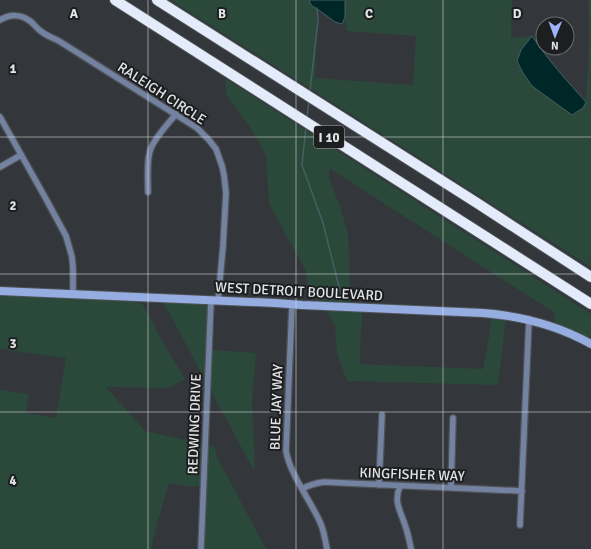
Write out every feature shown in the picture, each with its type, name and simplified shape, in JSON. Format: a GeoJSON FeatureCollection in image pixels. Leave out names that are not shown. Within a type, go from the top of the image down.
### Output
{"type":"FeatureCollection","features":[{"type":"Feature","properties":{"kind":"highway","name":"I 10"},"geometry":{"type":"LineString","coordinates":[[115,0],[591,304]]}},
{"type":"Feature","properties":{"kind":"highway","name":"I 10"},"geometry":{"type":"LineString","coordinates":[[158,0],[591,277]]}},
{"type":"Feature","properties":{"kind":"street","name":"RALEIGH CIRCLE"},"geometry":{"type":"LineString","coordinates":[[0,20],[15,15],[26,18],[42,33],[59,41],[197,128],[216,149],[223,170],[226,193],[223,246],[215,301]]}},
{"type":"Feature","properties":{"kind":"street"},"geometry":{"type":"LineString","coordinates":[[148,192],[148,163],[151,148],[176,114]]}},
{"type":"Feature","properties":{"kind":"street"},"geometry":{"type":"LineString","coordinates":[[0,117],[66,236],[73,268],[73,294]]}},
{"type":"Feature","properties":{"kind":"street"},"geometry":{"type":"LineString","coordinates":[[0,167],[22,155]]}},
{"type":"Feature","properties":{"kind":"street","name":"WEST DETROIT BOULEVARD"},"geometry":{"type":"LineString","coordinates":[[0,291],[292,305],[483,312],[529,319],[571,333],[591,344]]}},
{"type":"Feature","properties":{"kind":"street","name":"REDWING DRIVE"},"geometry":{"type":"LineString","coordinates":[[201,549],[215,301]]}},
{"type":"Feature","properties":{"kind":"street","name":"BLUE JAY WAY"},"geometry":{"type":"LineString","coordinates":[[292,305],[286,451],[290,466],[322,527],[327,549]]}},
{"type":"Feature","properties":{"kind":"street"},"geometry":{"type":"LineString","coordinates":[[520,524],[529,319]]}},
{"type":"Feature","properties":{"kind":"street"},"geometry":{"type":"LineString","coordinates":[[379,485],[382,415]]}},
{"type":"Feature","properties":{"kind":"street"},"geometry":{"type":"LineString","coordinates":[[451,488],[453,418]]}},
{"type":"Feature","properties":{"kind":"street","name":"KINGFISHER WAY"},"geometry":{"type":"LineString","coordinates":[[302,489],[310,485],[324,482],[522,490]]}},
{"type":"Feature","properties":{"kind":"street"},"geometry":{"type":"LineString","coordinates":[[400,486],[397,496],[398,506],[406,528],[411,549]]}},
{"type":"Feature","properties":{"kind":"green space"},"geometry":{"type":"Polygon","coordinates":[[[171,0],[309,0],[311,5],[316,8],[317,29],[315,78],[413,85],[416,36],[347,31],[345,0],[512,0],[511,38],[532,36],[521,50],[517,61],[523,73],[532,86],[572,115],[583,108],[586,102],[589,39],[588,0],[591,0],[591,267],[171,0]]]}},
{"type":"Feature","properties":{"kind":"green space"},"geometry":{"type":"Polygon","coordinates":[[[226,79],[591,314],[591,340],[554,323],[555,313],[329,168],[329,177],[348,233],[351,304],[319,303],[309,292],[305,269],[269,203],[266,156],[254,133],[226,94],[226,79]]]}},
{"type":"Feature","properties":{"kind":"green space"},"geometry":{"type":"Polygon","coordinates":[[[0,294],[137,300],[144,306],[160,337],[185,379],[168,388],[106,387],[145,431],[202,444],[201,486],[186,486],[169,483],[151,549],[0,549],[0,390],[29,394],[26,413],[56,418],[66,358],[0,349],[0,294]]]}},
{"type":"Feature","properties":{"kind":"green space"},"geometry":{"type":"Polygon","coordinates":[[[163,301],[208,303],[205,380],[163,301]]]}},
{"type":"Feature","properties":{"kind":"green space"},"geometry":{"type":"Polygon","coordinates":[[[325,309],[362,311],[360,364],[483,369],[490,331],[491,316],[506,318],[498,385],[347,381],[337,353],[335,326],[325,309]]]}},
{"type":"Feature","properties":{"kind":"green space"},"geometry":{"type":"Polygon","coordinates":[[[212,350],[256,353],[252,401],[254,471],[210,389],[212,350]]]}},
{"type":"Feature","properties":{"kind":"green space"},"geometry":{"type":"Polygon","coordinates":[[[208,445],[215,448],[218,459],[266,549],[203,549],[208,445]]]}},
{"type":"Feature","properties":{"kind":"water"},"geometry":{"type":"Polygon","coordinates":[[[309,0],[345,0],[345,17],[342,24],[335,22],[311,5],[309,0]]]}},
{"type":"Feature","properties":{"kind":"water"},"geometry":{"type":"Polygon","coordinates":[[[532,36],[535,40],[535,56],[546,56],[586,102],[583,108],[572,115],[532,86],[517,61],[521,50],[532,36]]]}},
{"type":"Feature","properties":{"kind":"waterway"},"geometry":{"type":"LineString","coordinates":[[310,91],[318,20],[317,8]]}},
{"type":"Feature","properties":{"kind":"waterway"},"geometry":{"type":"LineString","coordinates":[[307,117],[309,101]]}},
{"type":"Feature","properties":{"kind":"waterway"},"geometry":{"type":"LineString","coordinates":[[306,127],[302,165],[323,223],[340,291]]}}]}
